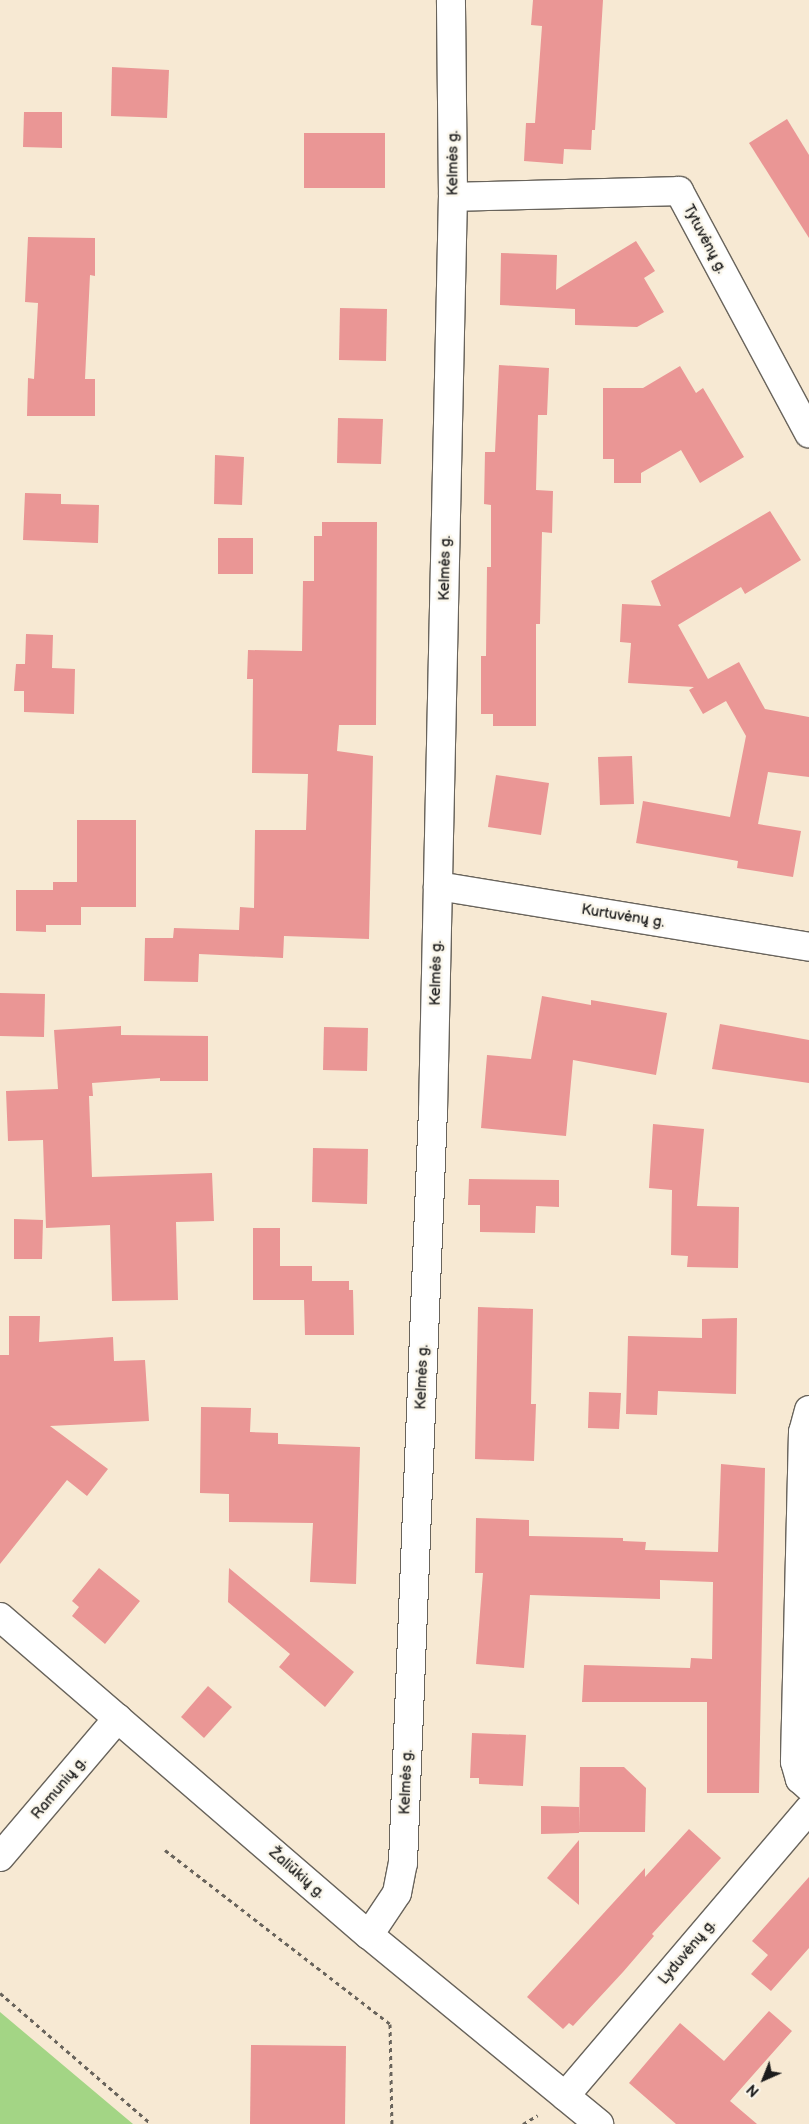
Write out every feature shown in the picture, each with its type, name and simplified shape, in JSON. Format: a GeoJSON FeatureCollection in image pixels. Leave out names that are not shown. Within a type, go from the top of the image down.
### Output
{"type":"FeatureCollection","features":[{"type":"Feature","properties":{"kind":"street","name":"Kelmės g."},"geometry":{"type":"LineString","coordinates":[[369,1935],[398,1893],[403,1863],[433,1111],[453,197],[451,0]]}},
{"type":"Feature","properties":{"kind":"street","name":"Tytuvėnų g."},"geometry":{"type":"LineString","coordinates":[[453,197],[678,190],[809,433]]}},
{"type":"Feature","properties":{"kind":"street","name":"Kurtuvėnų g."},"geometry":{"type":"LineString","coordinates":[[438,886],[809,947]]}},
{"type":"Feature","properties":{"kind":"street"},"geometry":{"type":"LineString","coordinates":[[809,1410],[803,1432],[795,1762],[800,1779],[809,1787]]}},
{"type":"Feature","properties":{"kind":"street","name":"Žaliūkių g."},"geometry":{"type":"LineString","coordinates":[[0,1617],[369,1935],[555,2103],[599,2124]]}},
{"type":"Feature","properties":{"kind":"street","name":"Ramunių g."},"geometry":{"type":"LineString","coordinates":[[0,1857],[118,1718]]}},
{"type":"Feature","properties":{"kind":"street","name":"Lyduvėnų g."},"geometry":{"type":"LineString","coordinates":[[555,2103],[809,1809]]}},
{"type":"Feature","properties":{"kind":"path"},"geometry":{"type":"LineString","coordinates":[[165,1850],[390,2024],[392,2124]]}},
{"type":"Feature","properties":{"kind":"path"},"geometry":{"type":"LineString","coordinates":[[0,1993],[151,2124]]}},
{"type":"Feature","properties":{"kind":"path"},"geometry":{"type":"LineString","coordinates":[[523,2124],[555,2103]]}},
{"type":"Feature","properties":{"kind":"green space"},"geometry":{"type":"Polygon","coordinates":[[[0,2012],[133,2124],[0,2124],[0,2012]]]}},
{"type":"Feature","properties":{"kind":"building"},"geometry":{"type":"Polygon","coordinates":[[[533,0],[603,0],[595,130],[592,130],[591,150],[564,149],[563,164],[524,161],[526,123],[535,123],[542,26],[531,25],[533,0]]]}},
{"type":"Feature","properties":{"kind":"building"},"geometry":{"type":"Polygon","coordinates":[[[112,67],[169,70],[167,118],[111,116],[112,67]]]}},
{"type":"Feature","properties":{"kind":"building"},"geometry":{"type":"Polygon","coordinates":[[[24,112],[62,112],[62,148],[23,147],[24,112]]]}},
{"type":"Feature","properties":{"kind":"building"},"geometry":{"type":"Polygon","coordinates":[[[787,119],[809,155],[809,238],[749,143],[787,119]]]}},
{"type":"Feature","properties":{"kind":"building"},"geometry":{"type":"Polygon","coordinates":[[[304,133],[385,133],[385,188],[304,188],[304,133]]]}},
{"type":"Feature","properties":{"kind":"building"},"geometry":{"type":"Polygon","coordinates":[[[28,237],[95,238],[95,276],[90,275],[85,379],[95,379],[95,416],[27,416],[28,378],[34,379],[38,303],[25,302],[28,237]]]}},
{"type":"Feature","properties":{"kind":"building"},"geometry":{"type":"Polygon","coordinates":[[[636,241],[655,271],[644,278],[664,312],[637,327],[575,325],[575,309],[500,305],[501,253],[557,255],[556,290],[636,241]]]}},
{"type":"Feature","properties":{"kind":"building"},"geometry":{"type":"Polygon","coordinates":[[[340,308],[387,309],[386,361],[339,360],[340,308]]]}},
{"type":"Feature","properties":{"kind":"building"},"geometry":{"type":"Polygon","coordinates":[[[499,365],[549,368],[547,415],[538,415],[536,490],[553,491],[552,533],[542,532],[540,624],[536,624],[536,726],[493,726],[493,714],[481,714],[481,656],[486,656],[487,567],[491,567],[491,505],[484,504],[485,452],[495,452],[499,365]]]}},
{"type":"Feature","properties":{"kind":"building"},"geometry":{"type":"Polygon","coordinates":[[[680,366],[696,393],[703,388],[744,457],[700,483],[681,450],[641,473],[641,483],[614,483],[614,459],[603,459],[603,388],[643,388],[680,366]]]}},
{"type":"Feature","properties":{"kind":"building"},"geometry":{"type":"Polygon","coordinates":[[[338,418],[383,419],[381,464],[337,463],[338,418]]]}},
{"type":"Feature","properties":{"kind":"building"},"geometry":{"type":"Polygon","coordinates":[[[215,455],[244,457],[242,505],[214,504],[215,455]]]}},
{"type":"Feature","properties":{"kind":"building"},"geometry":{"type":"Polygon","coordinates":[[[25,493],[61,494],[61,504],[99,505],[98,543],[23,540],[25,493]]]}},
{"type":"Feature","properties":{"kind":"building"},"geometry":{"type":"Polygon","coordinates":[[[770,511],[801,560],[745,594],[741,587],[678,625],[708,679],[739,662],[765,709],[809,717],[809,777],[768,772],[758,824],[801,831],[793,877],[737,868],[738,861],[636,843],[643,801],[730,817],[746,736],[726,701],[703,714],[689,690],[694,687],[628,683],[631,643],[620,642],[622,604],[661,606],[651,581],[770,511]]]}},
{"type":"Feature","properties":{"kind":"building"},"geometry":{"type":"Polygon","coordinates":[[[322,522],[377,522],[376,725],[339,725],[337,751],[373,756],[369,939],[284,936],[283,958],[199,954],[198,982],[144,981],[145,938],[173,938],[174,928],[239,930],[240,907],[254,908],[255,830],[306,830],[308,774],[252,773],[253,679],[247,679],[248,650],[302,651],[303,581],[314,581],[314,536],[322,536],[322,522]]]}},
{"type":"Feature","properties":{"kind":"building"},"geometry":{"type":"Polygon","coordinates":[[[218,538],[253,538],[253,574],[218,574],[218,538]]]}},
{"type":"Feature","properties":{"kind":"building"},"geometry":{"type":"Polygon","coordinates":[[[26,634],[53,635],[52,668],[75,669],[74,714],[24,712],[24,691],[14,691],[16,664],[25,664],[26,634]]]}},
{"type":"Feature","properties":{"kind":"building"},"geometry":{"type":"Polygon","coordinates":[[[632,756],[634,804],[600,805],[598,757],[632,756]]]}},
{"type":"Feature","properties":{"kind":"building"},"geometry":{"type":"Polygon","coordinates":[[[496,775],[549,783],[541,835],[488,827],[496,775]]]}},
{"type":"Feature","properties":{"kind":"building"},"geometry":{"type":"Polygon","coordinates":[[[77,820],[136,820],[136,907],[81,907],[81,925],[46,925],[46,932],[16,931],[16,890],[53,890],[53,882],[77,882],[77,820]]]}},
{"type":"Feature","properties":{"kind":"building"},"geometry":{"type":"Polygon","coordinates":[[[0,993],[45,994],[44,1037],[0,1036],[0,993]]]}},
{"type":"Feature","properties":{"kind":"building"},"geometry":{"type":"Polygon","coordinates":[[[542,996],[591,1005],[591,1000],[667,1013],[656,1075],[573,1060],[566,1136],[481,1128],[487,1055],[531,1059],[542,996]]]}},
{"type":"Feature","properties":{"kind":"building"},"geometry":{"type":"Polygon","coordinates":[[[720,1024],[809,1040],[809,1083],[712,1069],[720,1024]]]}},
{"type":"Feature","properties":{"kind":"building"},"geometry":{"type":"Polygon","coordinates":[[[121,1026],[121,1035],[208,1036],[208,1081],[160,1081],[160,1078],[92,1083],[93,1096],[89,1096],[92,1177],[212,1173],[214,1221],[176,1222],[178,1300],[112,1301],[110,1225],[46,1228],[43,1140],[8,1141],[6,1091],[58,1089],[54,1030],[121,1026]]]}},
{"type":"Feature","properties":{"kind":"building"},"geometry":{"type":"Polygon","coordinates":[[[324,1027],[368,1028],[367,1071],[323,1070],[324,1027]]]}},
{"type":"Feature","properties":{"kind":"building"},"geometry":{"type":"Polygon","coordinates":[[[653,1124],[704,1129],[697,1206],[739,1207],[738,1268],[687,1267],[688,1256],[671,1255],[672,1190],[649,1188],[653,1124]]]}},
{"type":"Feature","properties":{"kind":"building"},"geometry":{"type":"Polygon","coordinates":[[[313,1148],[368,1149],[367,1204],[312,1202],[313,1148]]]}},
{"type":"Feature","properties":{"kind":"building"},"geometry":{"type":"Polygon","coordinates":[[[469,1179],[559,1180],[559,1207],[536,1206],[535,1233],[480,1232],[480,1205],[468,1205],[469,1179]]]}},
{"type":"Feature","properties":{"kind":"building"},"geometry":{"type":"Polygon","coordinates":[[[14,1219],[43,1220],[42,1259],[14,1259],[14,1219]]]}},
{"type":"Feature","properties":{"kind":"building"},"geometry":{"type":"Polygon","coordinates":[[[253,1228],[280,1228],[280,1266],[312,1266],[312,1281],[349,1281],[349,1290],[353,1290],[354,1335],[305,1335],[304,1300],[253,1300],[253,1228]]]}},
{"type":"Feature","properties":{"kind":"building"},"geometry":{"type":"Polygon","coordinates":[[[478,1307],[533,1309],[531,1404],[536,1404],[534,1461],[475,1459],[478,1307]]]}},
{"type":"Feature","properties":{"kind":"building"},"geometry":{"type":"Polygon","coordinates":[[[9,1316],[40,1316],[39,1342],[113,1337],[114,1361],[145,1360],[149,1421],[50,1426],[108,1469],[87,1496],[67,1480],[0,1564],[0,1355],[9,1355],[9,1316]]]}},
{"type":"Feature","properties":{"kind":"building"},"geometry":{"type":"Polygon","coordinates":[[[737,1318],[736,1394],[658,1391],[657,1415],[626,1414],[628,1336],[702,1338],[702,1319],[737,1318]]]}},
{"type":"Feature","properties":{"kind":"building"},"geometry":{"type":"Polygon","coordinates":[[[589,1392],[621,1393],[619,1429],[588,1428],[589,1392]]]}},
{"type":"Feature","properties":{"kind":"building"},"geometry":{"type":"Polygon","coordinates":[[[201,1407],[251,1408],[250,1432],[278,1433],[278,1444],[360,1447],[356,1584],[310,1582],[313,1523],[229,1522],[229,1494],[200,1493],[201,1407]]]}},
{"type":"Feature","properties":{"kind":"building"},"geometry":{"type":"Polygon","coordinates":[[[721,1464],[765,1468],[759,1793],[707,1793],[707,1702],[582,1702],[584,1665],[690,1668],[691,1658],[712,1659],[713,1582],[660,1580],[660,1599],[530,1595],[524,1668],[476,1664],[483,1573],[475,1573],[476,1518],[529,1520],[529,1536],[623,1538],[623,1541],[646,1542],[645,1550],[718,1552],[721,1464]]]}},
{"type":"Feature","properties":{"kind":"building"},"geometry":{"type":"Polygon","coordinates":[[[99,1568],[140,1601],[105,1644],[72,1616],[79,1607],[72,1601],[99,1568]]]}},
{"type":"Feature","properties":{"kind":"building"},"geometry":{"type":"Polygon","coordinates":[[[229,1568],[354,1672],[325,1707],[279,1667],[290,1654],[228,1602],[229,1568]]]}},
{"type":"Feature","properties":{"kind":"building"},"geometry":{"type":"Polygon","coordinates":[[[208,1686],[232,1707],[204,1738],[181,1717],[208,1686]]]}},
{"type":"Feature","properties":{"kind":"building"},"geometry":{"type":"Polygon","coordinates":[[[472,1733],[526,1735],[523,1786],[479,1784],[479,1778],[470,1778],[472,1733]]]}},
{"type":"Feature","properties":{"kind":"building"},"geometry":{"type":"Polygon","coordinates":[[[580,1767],[624,1767],[646,1788],[645,1832],[579,1832],[580,1767]]]}},
{"type":"Feature","properties":{"kind":"building"},"geometry":{"type":"Polygon","coordinates":[[[541,1806],[579,1807],[579,1833],[541,1834],[541,1806]]]}},
{"type":"Feature","properties":{"kind":"building"},"geometry":{"type":"Polygon","coordinates":[[[689,1829],[721,1858],[652,1934],[654,1936],[623,1972],[573,2026],[569,2023],[563,2029],[527,1997],[645,1868],[645,1877],[689,1829]]]}},
{"type":"Feature","properties":{"kind":"building"},"geometry":{"type":"Polygon","coordinates":[[[579,1840],[579,1905],[547,1878],[579,1840]]]}},
{"type":"Feature","properties":{"kind":"building"},"geometry":{"type":"Polygon","coordinates":[[[809,1877],[809,1948],[771,1991],[751,1974],[768,1955],[752,1941],[809,1877]]]}},
{"type":"Feature","properties":{"kind":"building"},"geometry":{"type":"Polygon","coordinates":[[[769,2011],[792,2031],[730,2101],[757,2124],[676,2124],[629,2083],[680,2023],[724,2061],[769,2011]]]}},
{"type":"Feature","properties":{"kind":"building"},"geometry":{"type":"Polygon","coordinates":[[[251,2045],[346,2046],[345,2124],[250,2124],[251,2045]]]}}]}
